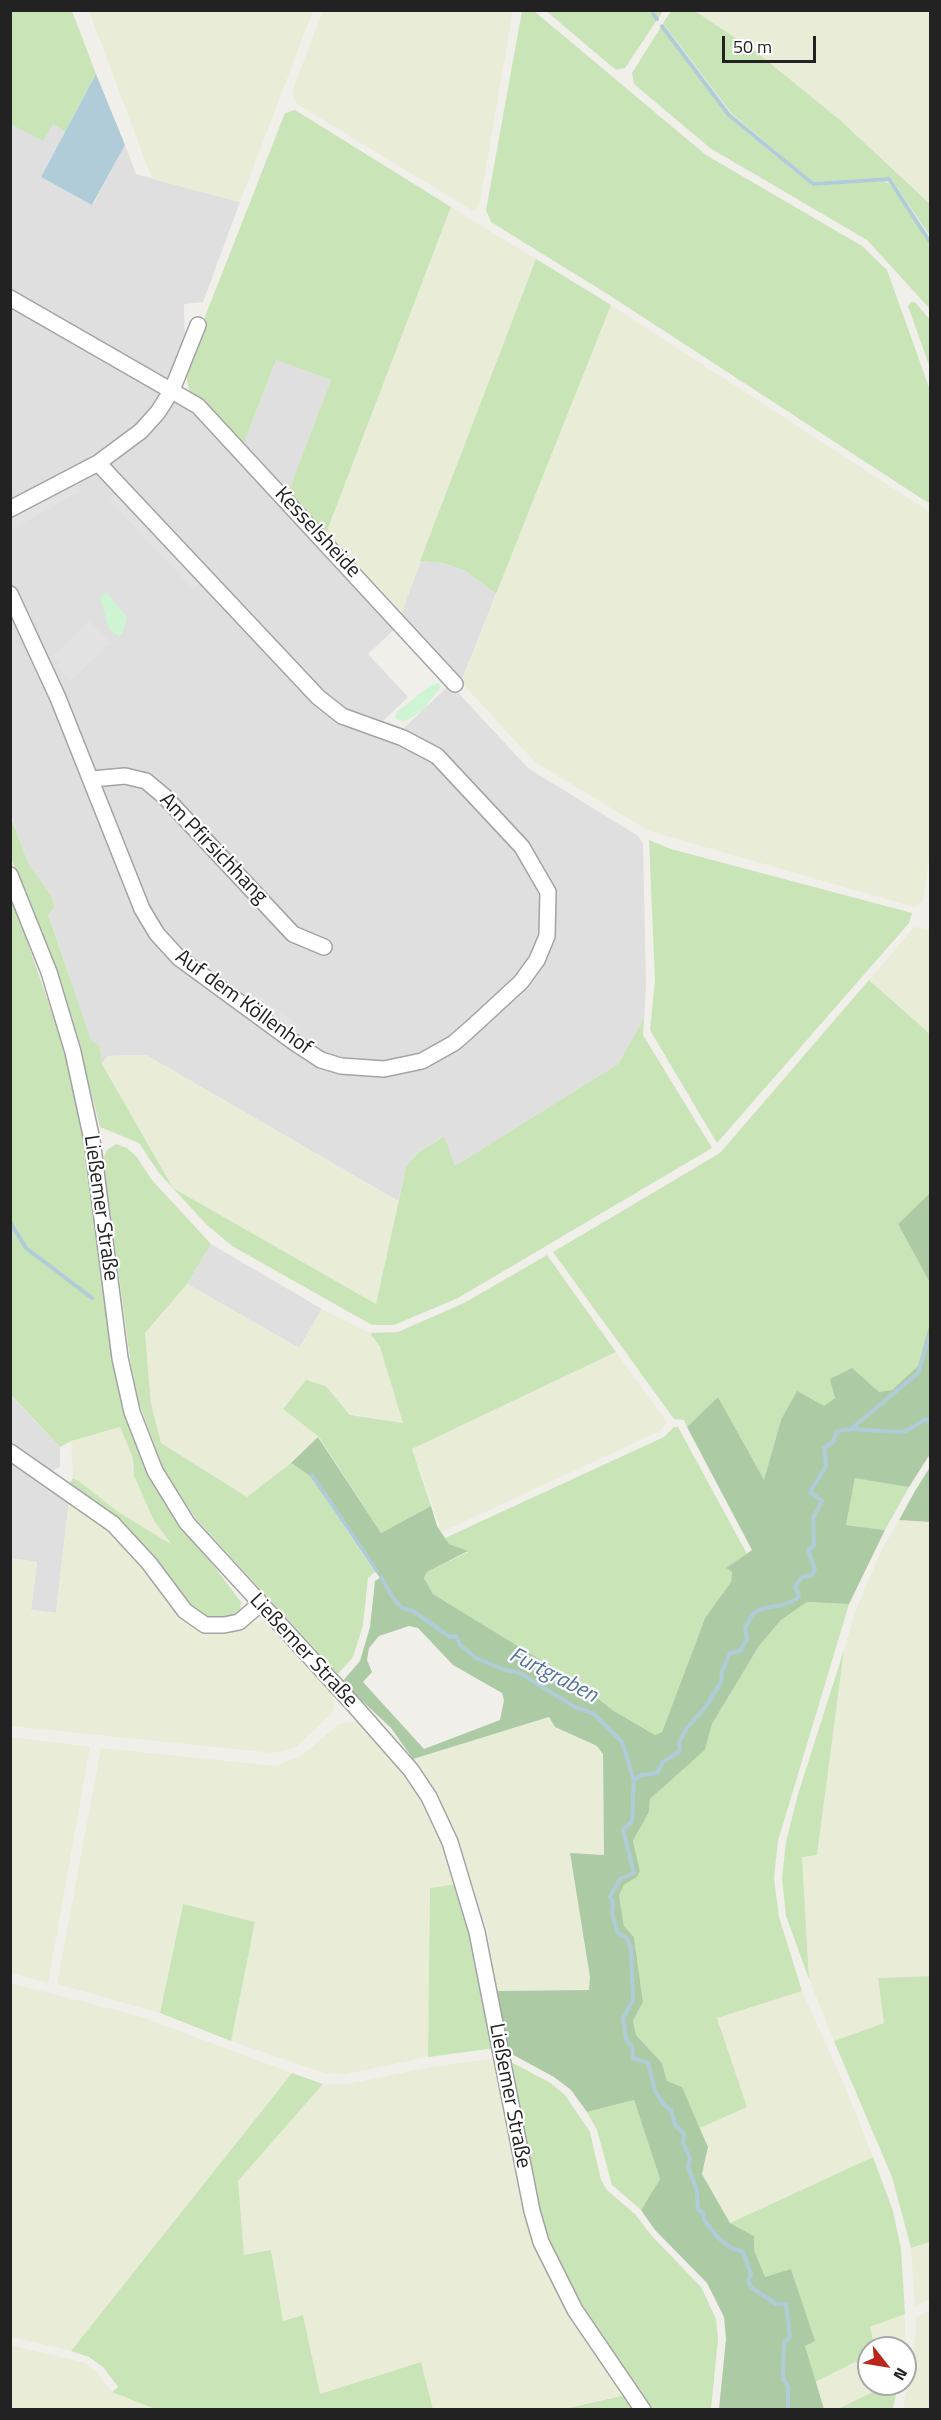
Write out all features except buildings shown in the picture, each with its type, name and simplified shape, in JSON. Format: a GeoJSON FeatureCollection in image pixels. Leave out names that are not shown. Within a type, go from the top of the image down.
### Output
{"type":"FeatureCollection","features":[{"type":"Feature","properties":{"kind":"street","name":"Kesselsheide"},"geometry":{"type":"LineString","coordinates":[[10,298],[198,406],[455,684]]}},
{"type":"Feature","properties":{"kind":"street"},"geometry":{"type":"LineString","coordinates":[[10,509],[98,463],[141,430],[158,412],[172,390],[198,325]]}},
{"type":"Feature","properties":{"kind":"street","name":"Auf dem Köllenhof"},"geometry":{"type":"LineString","coordinates":[[10,594],[92,779],[142,909],[167,947],[231,998],[321,1060],[341,1066],[384,1070],[405,1066],[435,1055],[454,1043],[521,982],[537,960],[547,936],[547,886],[528,854],[437,756],[404,738],[342,716],[324,703],[297,677],[98,463]]}},
{"type":"Feature","properties":{"kind":"street","name":"Am Pfirsichhang"},"geometry":{"type":"LineString","coordinates":[[92,779],[124,776],[146,781],[165,797],[293,934],[324,947]]}},
{"type":"Feature","properties":{"kind":"street","name":"Ließemer Straße"},"geometry":{"type":"LineString","coordinates":[[10,875],[49,972],[75,1063],[92,1140],[120,1358],[132,1412],[155,1471],[187,1523],[411,1770],[441,1822],[477,1932],[532,2211],[541,2242],[575,2310],[643,2409]]}},
{"type":"Feature","properties":{"kind":"street"},"geometry":{"type":"LineString","coordinates":[[10,1452],[113,1524],[149,1563],[185,1611],[206,1625],[238,1622],[261,1604]]}},
{"type":"Feature","properties":{"kind":"shaded area"},"geometry":{"type":"Polygon","coordinates":[[[13,124],[53,124],[65,132],[41,177],[93,205],[125,145],[136,174],[240,202],[203,302],[184,304],[185,346],[172,375],[196,411],[397,627],[368,654],[408,697],[383,721],[404,728],[450,684],[528,768],[638,836],[643,843],[646,987],[644,1018],[618,1064],[455,1166],[443,1136],[418,1153],[406,1167],[398,1201],[146,1055],[108,1056],[102,1064],[100,1046],[91,1041],[48,913],[55,907],[51,895],[29,865],[11,815],[10,129],[13,124]]]}},
{"type":"Feature","properties":{"kind":"shaded area"},"geometry":{"type":"Polygon","coordinates":[[[276,360],[331,380],[287,495],[242,448],[276,360]]]}},
{"type":"Feature","properties":{"kind":"shaded area"},"geometry":{"type":"Polygon","coordinates":[[[76,482],[81,491],[11,530],[10,519],[76,482]]]}},
{"type":"Feature","properties":{"kind":"shaded area"},"geometry":{"type":"Polygon","coordinates":[[[117,493],[201,582],[193,590],[109,500],[117,493]]]}},
{"type":"Feature","properties":{"kind":"shaded area"},"geometry":{"type":"Polygon","coordinates":[[[420,561],[443,563],[464,570],[496,594],[461,682],[400,617],[420,561]]]}},
{"type":"Feature","properties":{"kind":"shaded area"},"geometry":{"type":"Polygon","coordinates":[[[89,620],[111,643],[71,681],[56,665],[60,662],[53,655],[89,620]]]}},
{"type":"Feature","properties":{"kind":"shaded area"},"geometry":{"type":"Polygon","coordinates":[[[259,996],[302,1027],[298,1038],[251,1003],[259,996]]]}},
{"type":"Feature","properties":{"kind":"shaded area"},"geometry":{"type":"Polygon","coordinates":[[[211,1244],[322,1309],[299,1348],[187,1284],[211,1244]]]}},
{"type":"Feature","properties":{"kind":"shaded area"},"geometry":{"type":"Polygon","coordinates":[[[10,1395],[60,1447],[60,1467],[54,1470],[45,1486],[69,1501],[56,1613],[31,1610],[37,1562],[11,1558],[10,1395]]]}},
{"type":"Feature","properties":{"kind":"green space"},"geometry":{"type":"Polygon","coordinates":[[[11,11],[72,11],[96,74],[65,132],[53,124],[43,141],[13,125],[11,129],[11,11]]]}},
{"type":"Feature","properties":{"kind":"green space"},"geometry":{"type":"Polygon","coordinates":[[[89,11],[313,11],[240,202],[152,179],[89,11]]]}},
{"type":"Feature","properties":{"kind":"green space"},"geometry":{"type":"Polygon","coordinates":[[[323,11],[513,11],[479,207],[471,210],[297,104],[292,91],[323,11]]]}},
{"type":"Feature","properties":{"kind":"green space"},"geometry":{"type":"Polygon","coordinates":[[[522,11],[534,11],[706,155],[862,246],[887,270],[930,390],[930,504],[609,295],[491,222],[486,210],[522,11]]]}},
{"type":"Feature","properties":{"kind":"green space"},"geometry":{"type":"Polygon","coordinates":[[[546,11],[663,11],[625,68],[616,70],[546,11]]]}},
{"type":"Feature","properties":{"kind":"green space"},"geometry":{"type":"Polygon","coordinates":[[[671,11],[695,11],[755,51],[840,120],[930,204],[930,236],[890,177],[813,182],[732,114],[663,23],[671,11]]]}},
{"type":"Feature","properties":{"kind":"green space"},"geometry":{"type":"Polygon","coordinates":[[[695,11],[930,11],[930,204],[840,120],[755,51],[695,11]]]}},
{"type":"Feature","properties":{"kind":"green space"},"geometry":{"type":"Polygon","coordinates":[[[661,27],[729,117],[812,186],[884,181],[890,184],[927,238],[930,248],[930,309],[867,240],[710,148],[634,84],[632,73],[661,27]]]}},
{"type":"Feature","properties":{"kind":"green space"},"geometry":{"type":"Polygon","coordinates":[[[295,110],[451,207],[325,536],[287,495],[331,380],[276,360],[242,448],[189,390],[186,375],[198,348],[201,327],[285,113],[295,110]]]}},
{"type":"Feature","properties":{"kind":"green space"},"geometry":{"type":"Polygon","coordinates":[[[451,207],[536,259],[400,617],[325,536],[451,207]]]}},
{"type":"Feature","properties":{"kind":"green space"},"geometry":{"type":"Polygon","coordinates":[[[536,259],[611,305],[496,594],[464,570],[443,563],[420,561],[536,259]]]}},
{"type":"Feature","properties":{"kind":"green space"},"geometry":{"type":"Polygon","coordinates":[[[911,302],[915,302],[930,320],[930,368],[908,306],[911,302]]]}},
{"type":"Feature","properties":{"kind":"green space"},"geometry":{"type":"Polygon","coordinates":[[[611,305],[930,512],[930,852],[923,902],[914,907],[649,831],[535,762],[461,682],[611,305]]]}},
{"type":"Feature","properties":{"kind":"green space"},"geometry":{"type":"Polygon","coordinates":[[[106,592],[127,617],[123,633],[119,637],[109,629],[100,597],[106,592]]]}},
{"type":"Feature","properties":{"kind":"green space"},"geometry":{"type":"Polygon","coordinates":[[[439,683],[441,687],[422,711],[404,722],[395,718],[397,712],[431,685],[439,683]]]}},
{"type":"Feature","properties":{"kind":"green space"},"geometry":{"type":"Polygon","coordinates":[[[10,815],[29,865],[51,895],[55,907],[48,914],[91,1040],[100,1046],[102,1064],[173,1188],[376,1304],[406,1167],[418,1153],[444,1136],[455,1166],[618,1064],[644,1018],[643,1035],[712,1148],[458,1298],[394,1325],[372,1325],[232,1246],[206,1224],[159,1173],[139,1143],[100,1127],[78,1040],[11,857],[10,815]]]}},
{"type":"Feature","properties":{"kind":"green space"},"geometry":{"type":"Polygon","coordinates":[[[649,840],[671,849],[912,913],[909,923],[717,1143],[650,1030],[655,980],[649,840]]]}},
{"type":"Feature","properties":{"kind":"green space"},"geometry":{"type":"Polygon","coordinates":[[[11,895],[64,1047],[89,1158],[125,1411],[134,1439],[163,1499],[241,1602],[240,1610],[229,1618],[211,1619],[190,1607],[117,1521],[70,1483],[73,1478],[80,1482],[117,1511],[172,1545],[154,1521],[134,1476],[133,1458],[120,1427],[71,1441],[60,1447],[11,1395],[11,895]]]}},
{"type":"Feature","properties":{"kind":"green space"},"geometry":{"type":"Polygon","coordinates":[[[914,927],[930,930],[930,1034],[869,980],[914,927]]]}},
{"type":"Feature","properties":{"kind":"green space"},"geometry":{"type":"Polygon","coordinates":[[[869,980],[930,1034],[930,1193],[898,1224],[930,1283],[930,1322],[918,1366],[892,1390],[884,1393],[835,1398],[824,1406],[781,1420],[764,1481],[718,1397],[687,1427],[684,1420],[674,1419],[553,1252],[720,1153],[869,980]]]}},
{"type":"Feature","properties":{"kind":"green space"},"geometry":{"type":"Polygon","coordinates":[[[146,1055],[398,1201],[376,1304],[173,1188],[102,1064],[108,1056],[146,1055]]]}},
{"type":"Feature","properties":{"kind":"green space"},"geometry":{"type":"Polygon","coordinates":[[[116,1144],[127,1148],[137,1157],[151,1179],[211,1244],[187,1284],[145,1333],[151,1404],[161,1443],[247,1497],[291,1463],[310,1476],[375,1572],[368,1578],[363,1625],[353,1657],[338,1674],[197,1520],[167,1478],[139,1403],[131,1365],[103,1160],[107,1150],[116,1144]]]}},
{"type":"Feature","properties":{"kind":"green space"},"geometry":{"type":"Polygon","coordinates":[[[930,1193],[930,1283],[898,1224],[930,1193]]]}},
{"type":"Feature","properties":{"kind":"green space"},"geometry":{"type":"Polygon","coordinates":[[[547,1255],[616,1352],[412,1449],[431,1506],[381,1533],[319,1437],[283,1409],[306,1380],[326,1386],[350,1415],[403,1423],[380,1347],[370,1333],[398,1332],[464,1303],[547,1255]]]}},
{"type":"Feature","properties":{"kind":"green space"},"geometry":{"type":"Polygon","coordinates":[[[187,1284],[299,1348],[322,1309],[370,1333],[380,1347],[404,1423],[350,1414],[326,1386],[306,1380],[283,1409],[318,1437],[291,1463],[247,1498],[160,1443],[151,1404],[145,1333],[187,1284]]]}},
{"type":"Feature","properties":{"kind":"green space"},"geometry":{"type":"Polygon","coordinates":[[[930,1322],[930,1454],[909,1487],[855,1478],[846,1525],[885,1530],[849,1604],[807,1602],[781,1620],[759,1646],[712,1724],[705,1750],[650,1799],[649,1812],[633,1841],[640,1871],[637,1877],[624,1885],[619,1895],[624,1926],[634,1937],[643,2002],[633,2021],[636,2035],[662,2063],[667,2081],[682,2087],[708,2147],[702,2174],[730,2223],[754,2236],[754,2250],[765,2277],[791,2269],[815,2341],[805,2346],[824,2409],[719,2409],[726,2339],[724,2317],[707,2283],[655,2230],[641,2210],[660,2179],[634,2100],[587,2112],[571,2090],[554,2077],[506,2051],[497,1991],[589,1990],[590,1977],[570,1853],[604,1855],[603,1754],[597,1746],[555,1727],[549,1717],[413,1759],[391,1728],[342,1682],[360,1661],[370,1627],[375,1581],[380,1578],[310,1476],[291,1463],[318,1437],[381,1533],[431,1506],[437,1526],[449,1544],[468,1551],[427,1572],[424,1578],[433,1594],[575,1681],[614,1711],[655,1735],[662,1732],[705,1618],[731,1582],[732,1572],[726,1568],[752,1550],[687,1427],[718,1397],[764,1480],[781,1420],[797,1391],[824,1406],[835,1398],[830,1379],[852,1368],[879,1392],[892,1390],[918,1366],[930,1322]],[[409,1626],[379,1636],[369,1648],[367,1660],[372,1672],[363,1682],[424,1749],[500,1720],[504,1700],[502,1693],[453,1665],[418,1628],[409,1626]]]}},
{"type":"Feature","properties":{"kind":"green space"},"geometry":{"type":"Polygon","coordinates":[[[616,1352],[667,1422],[660,1431],[442,1532],[412,1449],[616,1352]]]}},
{"type":"Feature","properties":{"kind":"green space"},"geometry":{"type":"Polygon","coordinates":[[[120,1427],[133,1458],[134,1477],[154,1521],[173,1546],[117,1511],[73,1478],[71,1441],[120,1427]]]}},
{"type":"Feature","properties":{"kind":"green space"},"geometry":{"type":"Polygon","coordinates":[[[674,1427],[678,1427],[747,1554],[726,1568],[732,1572],[731,1582],[705,1618],[662,1732],[655,1735],[614,1711],[575,1681],[433,1594],[424,1578],[427,1572],[468,1552],[449,1544],[445,1538],[664,1437],[674,1427]]]}},
{"type":"Feature","properties":{"kind":"green space"},"geometry":{"type":"Polygon","coordinates":[[[930,1467],[930,1522],[899,1520],[915,1491],[930,1467]]]}},
{"type":"Feature","properties":{"kind":"green space"},"geometry":{"type":"Polygon","coordinates":[[[855,1477],[909,1487],[885,1530],[846,1525],[855,1477]]]}},
{"type":"Feature","properties":{"kind":"green space"},"geometry":{"type":"Polygon","coordinates":[[[69,1501],[110,1530],[226,1631],[262,1620],[333,1695],[335,1701],[332,1713],[296,1747],[273,1753],[11,1726],[10,1558],[37,1562],[31,1610],[56,1613],[69,1501]]]}},
{"type":"Feature","properties":{"kind":"green space"},"geometry":{"type":"Polygon","coordinates":[[[899,1520],[930,1522],[930,1976],[878,1978],[884,2023],[834,2041],[809,1979],[802,1856],[817,1855],[844,1650],[857,1607],[881,1551],[899,1520]]]}},
{"type":"Feature","properties":{"kind":"green space"},"geometry":{"type":"Polygon","coordinates":[[[807,1602],[849,1604],[778,1841],[774,1878],[779,1917],[802,1991],[717,2018],[747,2107],[700,2128],[682,2088],[667,2082],[662,2063],[636,2035],[633,2021],[643,2002],[634,1937],[624,1926],[619,1895],[624,1885],[637,1877],[640,1871],[633,1841],[649,1812],[650,1799],[705,1750],[712,1724],[759,1646],[781,1620],[807,1602]]]}},
{"type":"Feature","properties":{"kind":"green space"},"geometry":{"type":"Polygon","coordinates":[[[844,1650],[817,1855],[802,1857],[809,1979],[786,1916],[782,1878],[786,1842],[798,1794],[844,1650]]]}},
{"type":"Feature","properties":{"kind":"green space"},"geometry":{"type":"Polygon","coordinates":[[[549,1717],[555,1727],[597,1746],[603,1754],[604,1855],[570,1854],[590,1977],[589,1990],[497,1991],[487,1929],[447,1818],[413,1759],[549,1717]]]}},
{"type":"Feature","properties":{"kind":"green space"},"geometry":{"type":"Polygon","coordinates":[[[358,1721],[406,1774],[423,1800],[433,1818],[458,1884],[430,1888],[428,2057],[345,2074],[324,2073],[231,2041],[255,1922],[182,1904],[160,2013],[57,1984],[101,1748],[276,1766],[301,1756],[339,1724],[358,1721]]]}},
{"type":"Feature","properties":{"kind":"green space"},"geometry":{"type":"Polygon","coordinates":[[[10,1737],[90,1747],[48,1983],[11,1973],[10,1737]]]}},
{"type":"Feature","properties":{"kind":"green space"},"geometry":{"type":"Polygon","coordinates":[[[458,1884],[474,1932],[496,2048],[428,2057],[430,1888],[458,1884]]]}},
{"type":"Feature","properties":{"kind":"green space"},"geometry":{"type":"Polygon","coordinates":[[[183,1904],[255,1922],[231,2041],[160,2013],[183,1904]]]}},
{"type":"Feature","properties":{"kind":"green space"},"geometry":{"type":"Polygon","coordinates":[[[930,1976],[930,2242],[911,2248],[892,2177],[834,2041],[884,2023],[878,1978],[930,1976]]]}},
{"type":"Feature","properties":{"kind":"green space"},"geometry":{"type":"Polygon","coordinates":[[[10,1983],[139,2016],[292,2073],[71,2351],[11,2337],[10,1983]]]}},
{"type":"Feature","properties":{"kind":"green space"},"geometry":{"type":"Polygon","coordinates":[[[802,1991],[844,2084],[873,2157],[730,2223],[702,2174],[708,2147],[700,2128],[747,2107],[717,2017],[802,1991]]]}},
{"type":"Feature","properties":{"kind":"green space"},"geometry":{"type":"Polygon","coordinates":[[[497,2058],[565,2305],[626,2395],[559,2409],[433,2409],[421,2362],[320,2394],[303,2315],[283,2321],[271,2250],[244,2256],[237,2181],[323,2084],[347,2084],[431,2067],[497,2058]]]}},
{"type":"Feature","properties":{"kind":"green space"},"geometry":{"type":"Polygon","coordinates":[[[507,2060],[549,2082],[565,2095],[590,2132],[601,2180],[607,2190],[635,2214],[651,2235],[701,2287],[716,2319],[718,2339],[711,2409],[651,2409],[610,2354],[546,2240],[507,2060]]]}},
{"type":"Feature","properties":{"kind":"green space"},"geometry":{"type":"Polygon","coordinates":[[[292,2073],[323,2084],[238,2181],[244,2255],[271,2250],[283,2321],[303,2315],[320,2394],[421,2362],[433,2409],[155,2409],[112,2392],[118,2387],[103,2367],[89,2357],[71,2351],[292,2073]]]}},
{"type":"Feature","properties":{"kind":"green space"},"geometry":{"type":"Polygon","coordinates":[[[634,2100],[660,2179],[641,2210],[612,2185],[597,2130],[587,2112],[634,2100]]]}},
{"type":"Feature","properties":{"kind":"green space"},"geometry":{"type":"Polygon","coordinates":[[[873,2157],[893,2211],[901,2249],[905,2314],[870,2327],[872,2336],[857,2336],[857,2361],[815,2382],[805,2346],[814,2341],[791,2269],[765,2278],[754,2250],[754,2236],[730,2223],[873,2157]]]}},
{"type":"Feature","properties":{"kind":"green space"},"geometry":{"type":"Polygon","coordinates":[[[930,2242],[930,2299],[915,2306],[911,2248],[930,2242]]]}},
{"type":"Feature","properties":{"kind":"green space"},"geometry":{"type":"Polygon","coordinates":[[[930,2310],[930,2409],[903,2409],[905,2396],[917,2396],[916,2317],[930,2310]]]}},
{"type":"Feature","properties":{"kind":"green space"},"geometry":{"type":"Polygon","coordinates":[[[905,2314],[905,2336],[872,2336],[870,2327],[905,2314]]]}},
{"type":"Feature","properties":{"kind":"green space"},"geometry":{"type":"Polygon","coordinates":[[[10,2345],[86,2363],[97,2372],[112,2392],[155,2409],[11,2409],[10,2345]]]}},
{"type":"Feature","properties":{"kind":"green space"},"geometry":{"type":"Polygon","coordinates":[[[857,2361],[857,2396],[865,2396],[838,2409],[824,2410],[815,2382],[857,2361]]]}},
{"type":"Feature","properties":{"kind":"green space"},"geometry":{"type":"Polygon","coordinates":[[[626,2395],[636,2410],[559,2410],[626,2395]]]}},
{"type":"Feature","properties":{"kind":"green space"},"geometry":{"type":"Polygon","coordinates":[[[865,2396],[896,2396],[893,2409],[838,2409],[865,2396]]]}},
{"type":"Feature","properties":{"kind":"water"},"geometry":{"type":"Polygon","coordinates":[[[96,74],[125,145],[92,205],[41,177],[96,74]]]}},
{"type":"Feature","properties":{"kind":"waterway"},"geometry":{"type":"LineString","coordinates":[[653,14],[657,19]]}},
{"type":"Feature","properties":{"kind":"waterway"},"geometry":{"type":"LineString","coordinates":[[662,26],[729,115],[813,184],[889,179],[930,242]]}},
{"type":"Feature","properties":{"kind":"waterway","name":"Furtgraben"},"geometry":{"type":"LineString","coordinates":[[10,1222],[26,1248],[92,1298]]}},
{"type":"Feature","properties":{"kind":"waterway"},"geometry":{"type":"LineString","coordinates":[[851,1429],[918,1373],[930,1334]]}},
{"type":"Feature","properties":{"kind":"waterway"},"geometry":{"type":"LineString","coordinates":[[788,2410],[788,2386],[783,2379],[784,2342],[790,2338],[786,2304],[776,2304],[752,2288],[748,2281],[751,2274],[743,2252],[731,2248],[717,2237],[704,2220],[703,2213],[698,2209],[697,2191],[688,2167],[690,2158],[683,2143],[684,2134],[675,2125],[671,2110],[664,2105],[655,2091],[648,2063],[633,2058],[632,2047],[626,2039],[623,2018],[633,2000],[631,1948],[627,1938],[618,1933],[612,1913],[613,1901],[610,1897],[620,1879],[634,1873],[623,1830],[632,1821],[634,1780],[641,1775],[657,1773],[663,1762],[680,1751],[679,1742],[687,1728],[707,1705],[721,1682],[722,1672],[730,1653],[740,1651],[747,1639],[745,1628],[753,1614],[761,1609],[783,1605],[797,1599],[799,1595],[795,1587],[802,1577],[812,1575],[815,1570],[808,1550],[814,1546],[813,1518],[822,1501],[810,1492],[826,1466],[824,1448],[833,1442],[837,1431],[851,1429],[897,1432],[906,1431],[926,1419],[930,1422]]}},
{"type":"Feature","properties":{"kind":"waterway","name":"Furtgraben"},"geometry":{"type":"LineString","coordinates":[[312,1475],[377,1571]]}},
{"type":"Feature","properties":{"kind":"waterway","name":"Furtgraben"},"geometry":{"type":"LineString","coordinates":[[381,1577],[393,1598],[402,1608],[413,1611],[450,1637],[456,1636],[460,1645],[476,1658],[505,1670],[520,1673],[575,1707],[594,1714],[622,1742],[634,1780]]}}]}
